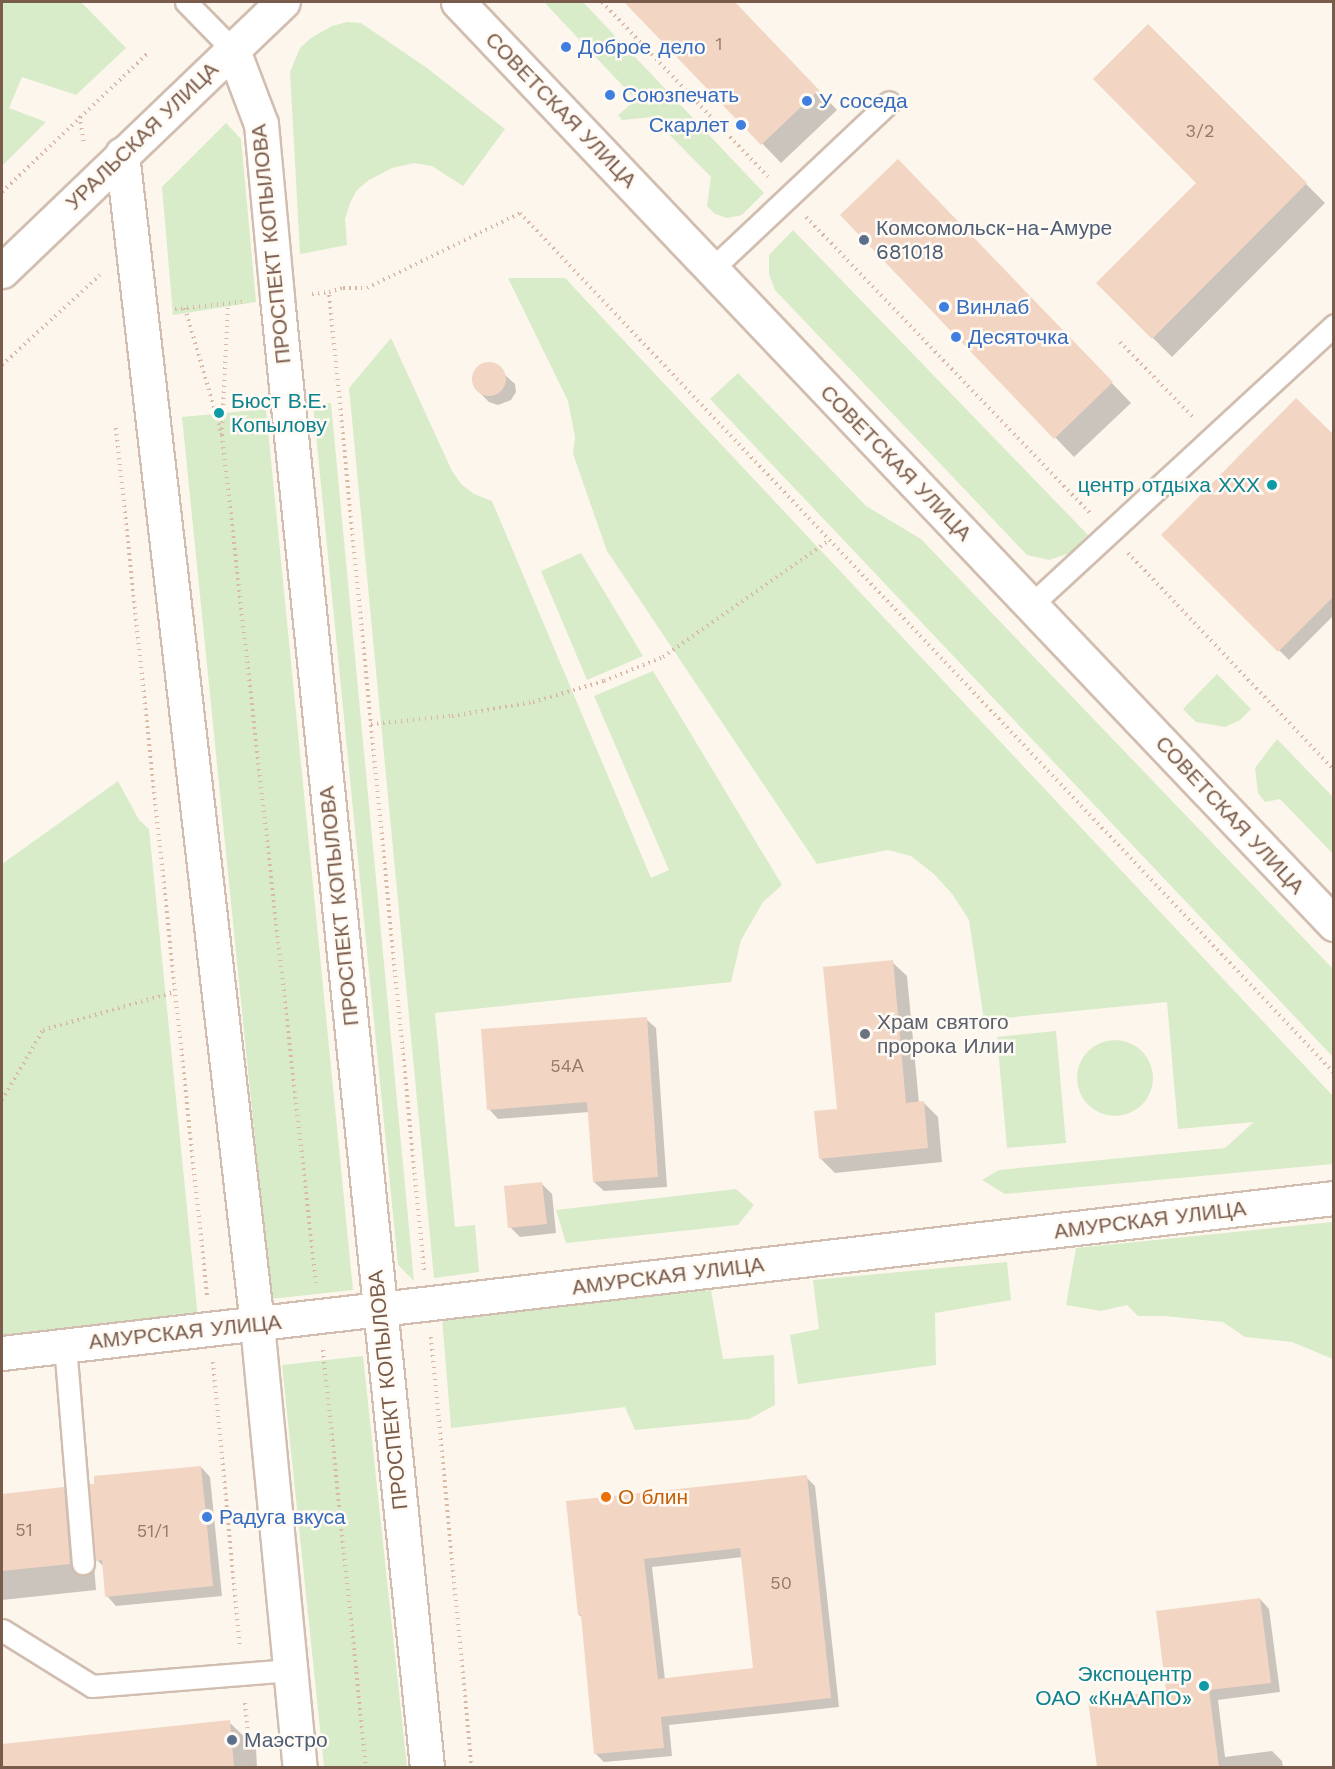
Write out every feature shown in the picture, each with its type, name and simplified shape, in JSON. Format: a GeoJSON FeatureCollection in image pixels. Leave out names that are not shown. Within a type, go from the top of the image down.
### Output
{"type":"FeatureCollection","features":[{"type":"Feature","properties":{"kind":"street","name":"УРАЛЬСКАЯ УЛИЦА"},"geometry":{"type":"LineString","coordinates":[[2,270],[283,2]]}},
{"type":"Feature","properties":{"kind":"street","name":"СОВЕТСКАЯ УЛИЦА"},"geometry":{"type":"LineString","coordinates":[[458,2],[1334,924]]}},
{"type":"Feature","properties":{"kind":"street","name":"ПРОСПЕКТ КОПЫЛОВА"},"geometry":{"type":"LineString","coordinates":[[232,50],[261,124],[428,1767]]}},
{"type":"Feature","properties":{"kind":"street"},"geometry":{"type":"LineString","coordinates":[[122,154],[257,1324],[300,1767]]}},
{"type":"Feature","properties":{"kind":"street","name":"АМУРСКАЯ УЛИЦА"},"geometry":{"type":"LineString","coordinates":[[2,1353],[1334,1198]]}},
{"type":"Feature","properties":{"kind":"lane"},"geometry":{"type":"LineString","coordinates":[[186,2],[232,50]]}},
{"type":"Feature","properties":{"kind":"lane"},"geometry":{"type":"LineString","coordinates":[[712,269],[889,102]]}},
{"type":"Feature","properties":{"kind":"lane"},"geometry":{"type":"LineString","coordinates":[[1031,605],[1334,325]]}},
{"type":"Feature","properties":{"kind":"lane"},"geometry":{"type":"LineString","coordinates":[[65,1345],[83,1563]]}},
{"type":"Feature","properties":{"kind":"lane"},"geometry":{"type":"LineString","coordinates":[[2,1630],[92,1686],[290,1670]]}},
{"type":"Feature","properties":{"kind":"path"},"geometry":{"type":"LineString","coordinates":[[602,2],[1334,770]]}},
{"type":"Feature","properties":{"kind":"path"},"geometry":{"type":"LineString","coordinates":[[2,192],[149,52]]}},
{"type":"Feature","properties":{"kind":"path"},"geometry":{"type":"LineString","coordinates":[[80,116],[84,148]]}},
{"type":"Feature","properties":{"kind":"path"},"geometry":{"type":"LineString","coordinates":[[472,1767],[329,292],[343,288],[367,288],[520,213],[1334,1072]]}},
{"type":"Feature","properties":{"kind":"path"},"geometry":{"type":"LineString","coordinates":[[2,365],[100,276],[101,286]]}},
{"type":"Feature","properties":{"kind":"path"},"geometry":{"type":"LineString","coordinates":[[164,310],[246,301]]}},
{"type":"Feature","properties":{"kind":"path"},"geometry":{"type":"LineString","coordinates":[[228,303],[222,435],[366,1767]]}},
{"type":"Feature","properties":{"kind":"path"},"geometry":{"type":"LineString","coordinates":[[184,308],[222,435]]}},
{"type":"Feature","properties":{"kind":"path"},"geometry":{"type":"LineString","coordinates":[[1120,342],[1213,437]]}},
{"type":"Feature","properties":{"kind":"path"},"geometry":{"type":"LineString","coordinates":[[115,423],[210,1330],[252,1767]]}},
{"type":"Feature","properties":{"kind":"path"},"geometry":{"type":"LineString","coordinates":[[371,724],[452,716],[532,702],[604,681],[669,653],[829,540]]}},
{"type":"Feature","properties":{"kind":"path"},"geometry":{"type":"LineString","coordinates":[[2,1100],[43,1030],[175,992]]}},
{"type":"Feature","properties":{"kind":"green space"},"geometry":{"type":"Polygon","coordinates":[[[2,2],[81,2],[126,48],[76,95],[22,77],[9,108],[46,122],[2,166],[2,2]]]}},
{"type":"Feature","properties":{"kind":"green space"},"geometry":{"type":"Polygon","coordinates":[[[544,2],[583,2],[764,193],[742,215],[727,218],[715,214],[707,206],[711,177],[652,117],[622,120],[618,115],[636,100],[544,2]]]}},
{"type":"Feature","properties":{"kind":"green space"},"geometry":{"type":"Polygon","coordinates":[[[347,22],[361,23],[427,68],[505,129],[463,186],[432,166],[414,163],[392,168],[369,180],[357,190],[350,203],[345,219],[347,245],[300,254],[290,72],[300,48],[311,38],[332,26],[347,22]]]}},
{"type":"Feature","properties":{"kind":"green space"},"geometry":{"type":"Polygon","coordinates":[[[226,123],[241,139],[256,302],[173,315],[162,187],[226,123]]]}},
{"type":"Feature","properties":{"kind":"green space"},"geometry":{"type":"Polygon","coordinates":[[[793,230],[1088,535],[1070,553],[1049,560],[1027,555],[775,290],[769,274],[769,255],[793,230]]]}},
{"type":"Feature","properties":{"kind":"green space"},"geometry":{"type":"Polygon","coordinates":[[[508,278],[565,278],[1333,1096],[1333,1164],[1005,1194],[982,1180],[999,1170],[1225,1148],[1254,1122],[1178,1129],[1167,1002],[984,1020],[969,920],[953,895],[934,874],[911,856],[888,850],[817,864],[607,551],[573,454],[575,437],[568,401],[508,278]]]}},
{"type":"Feature","properties":{"kind":"green space"},"geometry":{"type":"Polygon","coordinates":[[[391,338],[452,471],[461,484],[474,494],[492,501],[651,878],[669,870],[594,696],[653,671],[782,885],[763,902],[741,940],[731,982],[435,1013],[455,1227],[475,1225],[479,1272],[434,1278],[349,388],[391,338]]]}},
{"type":"Feature","properties":{"kind":"green space"},"geometry":{"type":"Polygon","coordinates":[[[738,373],[866,506],[921,539],[1333,969],[1333,1057],[710,399],[738,373]]]}},
{"type":"Feature","properties":{"kind":"green space"},"geometry":{"type":"Polygon","coordinates":[[[331,403],[414,1281],[398,1265],[313,404],[331,403]]]}},
{"type":"Feature","properties":{"kind":"green space"},"geometry":{"type":"Polygon","coordinates":[[[266,409],[353,1290],[271,1299],[182,417],[266,409]]]}},
{"type":"Feature","properties":{"kind":"green space"},"geometry":{"type":"Polygon","coordinates":[[[581,553],[643,656],[587,680],[541,571],[581,553]]]}},
{"type":"Feature","properties":{"kind":"green space"},"geometry":{"type":"Polygon","coordinates":[[[1217,674],[1251,709],[1240,720],[1225,727],[1196,722],[1183,709],[1217,674]]]}},
{"type":"Feature","properties":{"kind":"green space"},"geometry":{"type":"Polygon","coordinates":[[[1277,739],[1333,797],[1333,854],[1280,799],[1265,802],[1258,793],[1255,768],[1277,739]]]}},
{"type":"Feature","properties":{"kind":"green space"},"geometry":{"type":"Polygon","coordinates":[[[118,781],[139,820],[149,829],[198,1318],[2,1343],[2,864],[118,781]]]}},
{"type":"Feature","properties":{"kind":"green space"},"geometry":{"type":"Polygon","coordinates":[[[1056,1031],[1066,1143],[1007,1148],[997,1037],[1056,1031]]]}},
{"type":"Feature","properties":{"kind":"green space"},"geometry":{"type":"Polygon","coordinates":[[[1115,1040],[1130,1043],[1142,1051],[1150,1063],[1153,1078],[1150,1093],[1142,1105],[1130,1113],[1115,1116],[1100,1113],[1088,1105],[1080,1093],[1077,1078],[1080,1063],[1088,1051],[1100,1043],[1115,1040]]]}},
{"type":"Feature","properties":{"kind":"green space"},"geometry":{"type":"Polygon","coordinates":[[[736,1189],[754,1205],[738,1225],[566,1243],[556,1210],[736,1189]]]}},
{"type":"Feature","properties":{"kind":"green space"},"geometry":{"type":"Polygon","coordinates":[[[1333,1222],[1333,1359],[1292,1342],[1245,1337],[1223,1322],[1164,1316],[1138,1316],[1127,1305],[1101,1311],[1066,1305],[1076,1248],[1333,1222]]]}},
{"type":"Feature","properties":{"kind":"green space"},"geometry":{"type":"Polygon","coordinates":[[[1007,1262],[1011,1300],[935,1313],[936,1365],[798,1384],[790,1335],[819,1329],[813,1280],[1007,1262]]]}},
{"type":"Feature","properties":{"kind":"green space"},"geometry":{"type":"Polygon","coordinates":[[[711,1290],[723,1359],[774,1355],[775,1405],[749,1419],[635,1430],[625,1407],[451,1428],[442,1318],[711,1290]]]}},
{"type":"Feature","properties":{"kind":"green space"},"geometry":{"type":"Polygon","coordinates":[[[363,1356],[407,1767],[324,1767],[282,1365],[363,1356]]]}},
{"type":"Feature","properties":{"kind":"building"},"geometry":{"type":"Polygon","coordinates":[[[624,2],[735,2],[819,90],[761,145],[624,2]]]}},
{"type":"Feature","properties":{"kind":"building"},"geometry":{"type":"Polygon","coordinates":[[[1148,24],[1307,183],[1152,339],[1096,283],[1196,183],[1093,79],[1148,24]]]}},
{"type":"Feature","properties":{"kind":"building"},"geometry":{"type":"Polygon","coordinates":[[[898,159],[1113,382],[1054,439],[840,215],[898,159]]]}},
{"type":"Feature","properties":{"kind":"building"},"geometry":{"type":"Polygon","coordinates":[[[489,362],[501,367],[506,379],[501,391],[489,396],[477,391],[472,379],[477,367],[489,362]]]}},
{"type":"Feature","properties":{"kind":"building","name":"центр отдыха ХХХ"},"geometry":{"type":"Polygon","coordinates":[[[1296,398],[1334,435],[1334,596],[1278,652],[1161,535],[1296,398]]]}},
{"type":"Feature","properties":{"kind":"building","name":"Храм святого пророка Илии"},"geometry":{"type":"Polygon","coordinates":[[[893,960],[906,1103],[924,1101],[928,1148],[819,1159],[814,1111],[837,1109],[823,967],[893,960]]]}},
{"type":"Feature","properties":{"kind":"building"},"geometry":{"type":"Polygon","coordinates":[[[647,1017],[658,1177],[593,1182],[587,1102],[487,1110],[481,1029],[647,1017]]]}},
{"type":"Feature","properties":{"kind":"building"},"geometry":{"type":"Polygon","coordinates":[[[542,1182],[547,1224],[508,1228],[504,1186],[542,1182]]]}},
{"type":"Feature","properties":{"kind":"building"},"geometry":{"type":"Polygon","coordinates":[[[201,1466],[213,1586],[105,1597],[102,1560],[96,1561],[89,1484],[94,1484],[94,1476],[201,1466]]]}},
{"type":"Feature","properties":{"kind":"building"},"geometry":{"type":"Polygon","coordinates":[[[807,1475],[831,1698],[661,1717],[664,1748],[594,1754],[581,1615],[578,1615],[566,1501],[807,1475]],[[740,1548],[644,1559],[658,1679],[753,1668],[740,1548]]]}},
{"type":"Feature","properties":{"kind":"building"},"geometry":{"type":"Polygon","coordinates":[[[64,1487],[70,1564],[2,1571],[2,1494],[64,1487]]]}},
{"type":"Feature","properties":{"kind":"building","name":"Экспоцентр ОАО «КнААПО»"},"geometry":{"type":"Polygon","coordinates":[[[1260,1598],[1271,1683],[1209,1690],[1219,1767],[1097,1767],[1088,1700],[1166,1690],[1156,1611],[1260,1598]]]}},
{"type":"Feature","properties":{"kind":"building"},"geometry":{"type":"Polygon","coordinates":[[[230,1720],[234,1767],[2,1767],[2,1744],[230,1720]]]}},
{"type":"Feature","properties":{"kind":"place","name":"Доброе дело"},"geometry":{"type":"Point","coordinates":[566,47]}},
{"type":"Feature","properties":{"kind":"place","name":"Союзпечать"},"geometry":{"type":"Point","coordinates":[610,95]}},
{"type":"Feature","properties":{"kind":"place","name":"У соседа"},"geometry":{"type":"Point","coordinates":[807,101]}},
{"type":"Feature","properties":{"kind":"place","name":"Скарлет"},"geometry":{"type":"Point","coordinates":[741,125]}},
{"type":"Feature","properties":{"kind":"place","name":"Комсомольск-на-Амуре 681018"},"geometry":{"type":"Point","coordinates":[864,240]}},
{"type":"Feature","properties":{"kind":"place","name":"Винлаб"},"geometry":{"type":"Point","coordinates":[944,307]}},
{"type":"Feature","properties":{"kind":"place","name":"Десяточка"},"geometry":{"type":"Point","coordinates":[956,337]}},
{"type":"Feature","properties":{"kind":"place","name":"Бюст В.Е. Копылову"},"geometry":{"type":"Point","coordinates":[219,413]}},
{"type":"Feature","properties":{"kind":"place","name":"центр отдыха ХХХ"},"geometry":{"type":"Point","coordinates":[1272,485]}},
{"type":"Feature","properties":{"kind":"place","name":"Храм святого пророка Илии"},"geometry":{"type":"Point","coordinates":[865,1034]}},
{"type":"Feature","properties":{"kind":"place","name":"О блин"},"geometry":{"type":"Point","coordinates":[606,1497]}},
{"type":"Feature","properties":{"kind":"place","name":"Радуга вкуса"},"geometry":{"type":"Point","coordinates":[207,1517]}},
{"type":"Feature","properties":{"kind":"place","name":"Экспоцентр ОАО «КнААПО»"},"geometry":{"type":"Point","coordinates":[1204,1686]}},
{"type":"Feature","properties":{"kind":"place","name":"Маэстро"},"geometry":{"type":"Point","coordinates":[232,1740]}}]}
